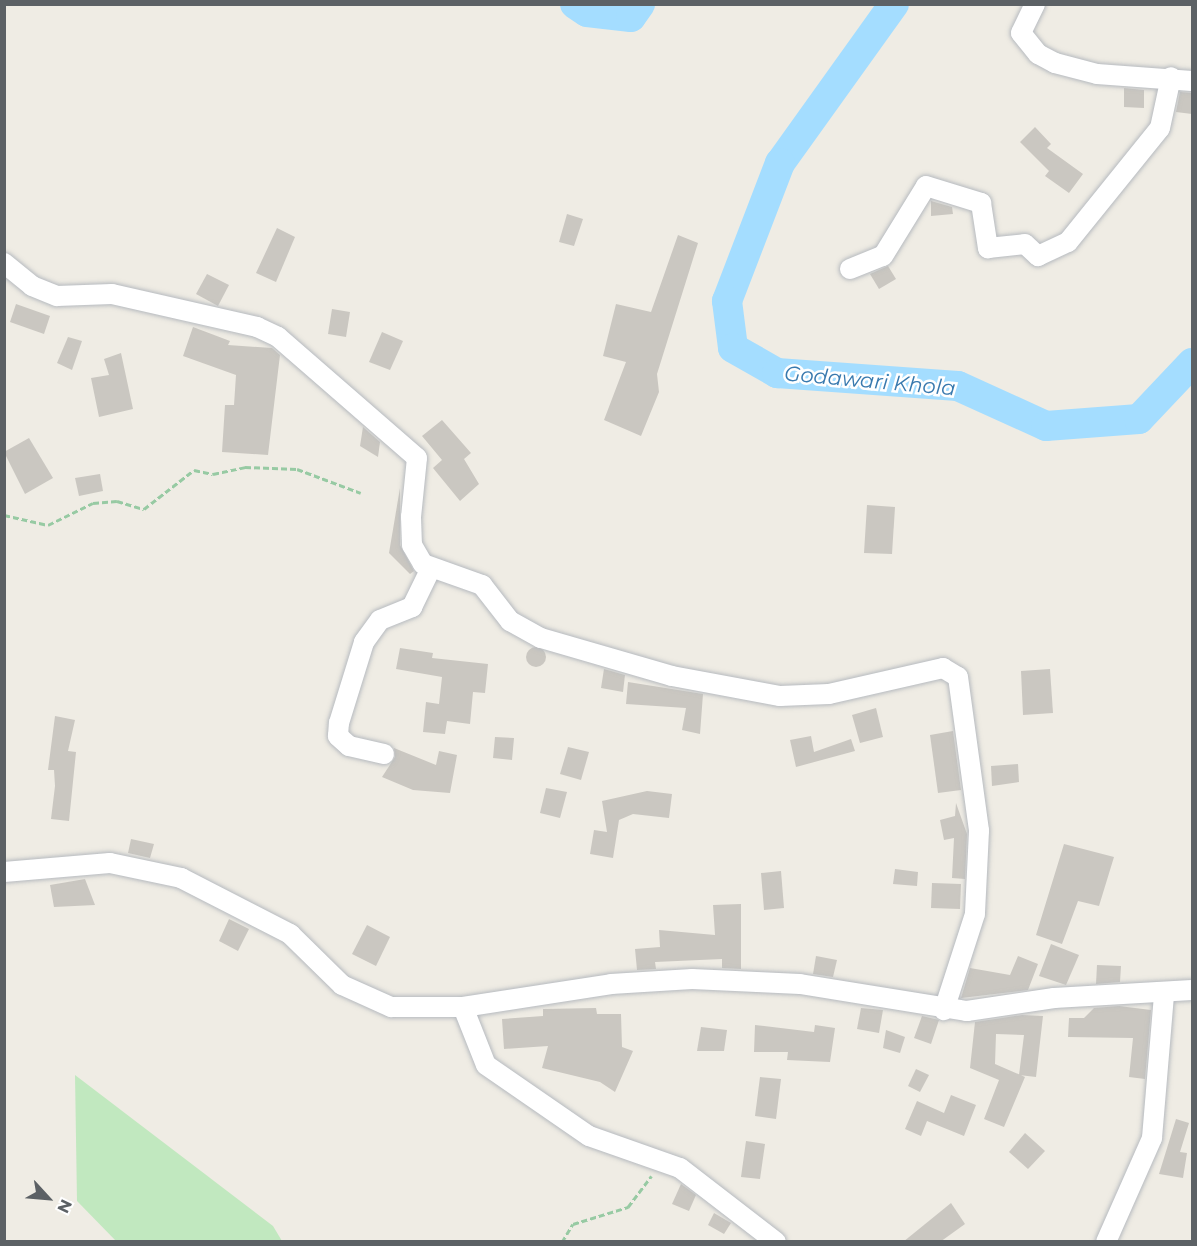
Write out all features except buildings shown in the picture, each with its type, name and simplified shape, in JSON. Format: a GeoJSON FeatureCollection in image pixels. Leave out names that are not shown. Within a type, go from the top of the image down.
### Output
{"type":"FeatureCollection","features":[{"type":"Feature","properties":{"kind":"street"},"geometry":{"type":"LineString","coordinates":[[1035,4],[1021,33],[1038,54],[1055,63],[1097,74],[1171,77],[1192,81]]}},
{"type":"Feature","properties":{"kind":"street"},"geometry":{"type":"LineString","coordinates":[[850,269],[883,256],[927,186],[981,203],[988,248],[1025,244],[1038,256],[1068,243],[1160,128],[1171,77]]}},
{"type":"Feature","properties":{"kind":"street"},"geometry":{"type":"LineString","coordinates":[[4,263],[32,286],[57,296],[112,294],[257,327],[278,337],[417,458],[412,545],[431,568],[482,585],[510,621],[541,638],[710,684],[810,695],[943,668],[958,678],[980,831],[975,914],[944,1010]]}},
{"type":"Feature","properties":{"kind":"street"},"geometry":{"type":"LineString","coordinates":[[384,754],[350,746],[339,736],[339,723],[364,642],[380,620],[412,607],[431,568]]}},
{"type":"Feature","properties":{"kind":"street"},"geometry":{"type":"LineString","coordinates":[[4,872],[110,863],[181,878],[290,934],[356,994],[391,1007],[463,1007],[589,986],[692,979],[800,984],[944,1010],[1192,990]]}},
{"type":"Feature","properties":{"kind":"street"},"geometry":{"type":"LineString","coordinates":[[1106,1242],[1152,1138],[1164,994]]}},
{"type":"Feature","properties":{"kind":"street"},"geometry":{"type":"LineString","coordinates":[[463,1007],[486,1065],[589,1136],[659,1165],[680,1168],[776,1242]]}},
{"type":"Feature","properties":{"kind":"path"},"geometry":{"type":"LineString","coordinates":[[4,515],[48,525],[93,503],[117,501],[144,509],[194,470],[213,474],[245,467],[297,469],[361,493]]}},
{"type":"Feature","properties":{"kind":"path"},"geometry":{"type":"LineString","coordinates":[[562,1242],[573,1224],[628,1208],[659,1165]]}},
{"type":"Feature","properties":{"kind":"green space"},"geometry":{"type":"Polygon","coordinates":[[[75,1075],[273,1226],[282,1241],[116,1241],[77,1201],[75,1075]]]}},
{"type":"Feature","properties":{"kind":"waterway","name":"Godawari Khola"},"geometry":{"type":"LineString","coordinates":[[575,4],[587,12],[631,17],[640,4]]}},
{"type":"Feature","properties":{"kind":"waterway","name":"Godawari Khola"},"geometry":{"type":"LineString","coordinates":[[894,4],[780,163],[727,301],[733,348],[777,373],[958,386],[1046,426],[1139,419],[1192,363]]}}]}
